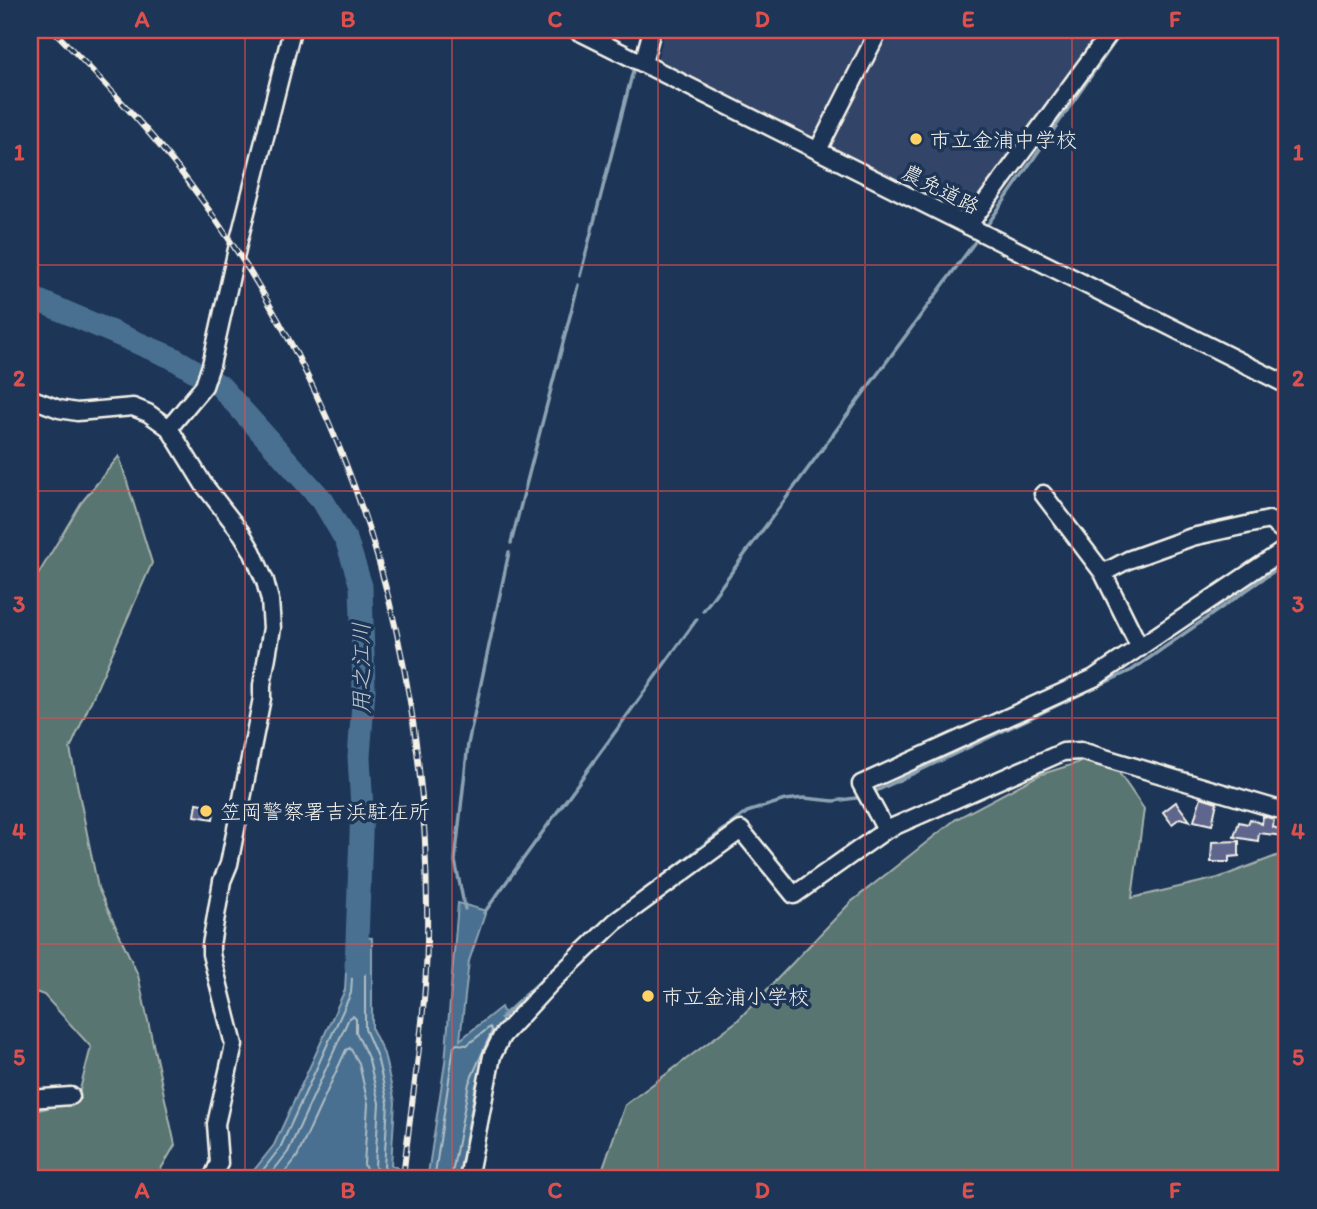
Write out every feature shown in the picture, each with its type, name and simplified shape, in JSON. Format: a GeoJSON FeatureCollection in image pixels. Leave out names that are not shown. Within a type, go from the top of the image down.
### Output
{"type":"FeatureCollection","features":[{"type":"Feature","properties":{"kind":"street"},"geometry":{"type":"LineString","coordinates":[[169,428],[204,386],[211,365],[239,240],[292,30]]}},
{"type":"Feature","properties":{"kind":"street","name":"農免道路"},"geometry":{"type":"LineString","coordinates":[[576,30],[1287,385]]}},
{"type":"Feature","properties":{"kind":"street"},"geometry":{"type":"LineString","coordinates":[[643,63],[652,30]]}},
{"type":"Feature","properties":{"kind":"street"},"geometry":{"type":"LineString","coordinates":[[818,150],[879,30]]}},
{"type":"Feature","properties":{"kind":"street"},"geometry":{"type":"LineString","coordinates":[[968,226],[1112,30]]}},
{"type":"Feature","properties":{"kind":"street"},"geometry":{"type":"LineString","coordinates":[[30,398],[59,409],[77,412],[133,407],[148,413],[169,428],[204,485],[252,551],[270,600],[272,628],[252,749],[229,864],[222,881],[211,945],[234,1045],[216,1124],[219,1163],[212,1179]]}},
{"type":"Feature","properties":{"kind":"street"},"geometry":{"type":"LineString","coordinates":[[1043,494],[1103,573],[1140,648]]}},
{"type":"Feature","properties":{"kind":"street"},"geometry":{"type":"LineString","coordinates":[[1103,573],[1128,560],[1215,530],[1269,520],[1287,534]]}},
{"type":"Feature","properties":{"kind":"street"},"geometry":{"type":"LineString","coordinates":[[885,829],[861,784],[1078,686],[1140,648],[1287,548]]}},
{"type":"Feature","properties":{"kind":"street"},"geometry":{"type":"LineString","coordinates":[[468,1179],[496,1046],[502,1036],[550,984],[615,922],[741,830],[794,895],[885,829],[1063,752],[1081,751],[1276,809],[1287,808]]}},
{"type":"Feature","properties":{"kind":"street"},"geometry":{"type":"LineString","coordinates":[[30,1099],[71,1096]]}},
{"type":"Feature","properties":{"kind":"shaded area","name":"市立金浦中学校"},"geometry":{"type":"Polygon","coordinates":[[[665,30],[1101,30],[965,217],[657,62],[665,30]]]}},
{"type":"Feature","properties":{"kind":"green space"},"geometry":{"type":"Polygon","coordinates":[[[119,456],[152,563],[70,749],[98,888],[138,975],[175,1145],[155,1179],[30,1179],[30,1112],[77,1101],[91,1047],[44,995],[30,990],[30,588],[81,503],[119,456]]]}},
{"type":"Feature","properties":{"kind":"green space"},"geometry":{"type":"Polygon","coordinates":[[[1106,754],[1144,809],[1132,898],[1218,878],[1287,852],[1287,1179],[599,1179],[625,1105],[737,1021],[851,902],[956,819],[1039,775],[1106,754]]]}},
{"type":"Feature","properties":{"kind":"water"},"geometry":{"type":"Polygon","coordinates":[[[458,903],[486,911],[469,961],[460,1040],[501,1007],[506,1019],[476,1084],[458,1179],[247,1179],[274,1145],[345,990],[348,936],[372,938],[372,1029],[384,1054],[395,1102],[391,1165],[401,1170],[428,1174],[445,1063],[458,903]]]}},
{"type":"Feature","properties":{"kind":"building"},"geometry":{"type":"Polygon","coordinates":[[[1201,797],[1217,802],[1212,825],[1194,821],[1201,797]]]}},
{"type":"Feature","properties":{"kind":"building"},"geometry":{"type":"Polygon","coordinates":[[[1176,802],[1190,821],[1180,818],[1172,824],[1163,812],[1176,802]]]}},
{"type":"Feature","properties":{"kind":"building"},"geometry":{"type":"Polygon","coordinates":[[[197,803],[215,806],[213,819],[195,816],[197,803]]]}},
{"type":"Feature","properties":{"kind":"building"},"geometry":{"type":"Polygon","coordinates":[[[1263,816],[1274,819],[1273,827],[1284,831],[1283,836],[1259,833],[1258,841],[1234,837],[1239,822],[1248,824],[1250,819],[1262,824],[1263,816]]]}},
{"type":"Feature","properties":{"kind":"building"},"geometry":{"type":"Polygon","coordinates":[[[1239,841],[1239,856],[1229,857],[1229,862],[1211,862],[1212,842],[1239,841]]]}},
{"type":"Feature","properties":{"kind":"waterway"},"geometry":{"type":"LineString","coordinates":[[988,224],[1123,30]]}},
{"type":"Feature","properties":{"kind":"waterway"},"geometry":{"type":"LineString","coordinates":[[580,276],[634,67]]}},
{"type":"Feature","properties":{"kind":"waterway"},"geometry":{"type":"LineString","coordinates":[[703,611],[977,239]]}},
{"type":"Feature","properties":{"kind":"waterway"},"geometry":{"type":"LineString","coordinates":[[511,543],[578,285]]}},
{"type":"Feature","properties":{"kind":"waterway","name":"用之江川"},"geometry":{"type":"LineString","coordinates":[[30,297],[173,358],[220,386],[323,501],[347,542],[361,586],[364,690],[359,757],[362,808],[356,967]]}},
{"type":"Feature","properties":{"kind":"waterway"},"geometry":{"type":"LineString","coordinates":[[465,909],[455,861],[468,744],[509,552]]}},
{"type":"Feature","properties":{"kind":"waterway"},"geometry":{"type":"LineString","coordinates":[[872,793],[1132,670],[1287,562]]}},
{"type":"Feature","properties":{"kind":"waterway"},"geometry":{"type":"LineString","coordinates":[[484,913],[697,619]]}},
{"type":"Feature","properties":{"kind":"waterway"},"geometry":{"type":"LineString","coordinates":[[636,897],[747,812],[785,800],[804,798],[834,801],[863,797]]}},
{"type":"Feature","properties":{"kind":"waterway"},"geometry":{"type":"LineString","coordinates":[[501,1018],[582,942]]}},
{"type":"Feature","properties":{"kind":"railway"},"geometry":{"type":"LineString","coordinates":[[53,30],[123,103],[172,160],[246,266],[297,354],[339,446],[372,540],[398,636],[415,736],[425,837],[426,971],[403,1179]]}},
{"type":"Feature","properties":{"kind":"place","name":"市立金浦中学校"},"geometry":{"type":"Point","coordinates":[916,139]}},
{"type":"Feature","properties":{"kind":"place","name":"笠岡警察署吉浜駐在所"},"geometry":{"type":"Point","coordinates":[206,811]}},
{"type":"Feature","properties":{"kind":"place","name":"市立金浦小学校"},"geometry":{"type":"Point","coordinates":[648,996]}}]}
